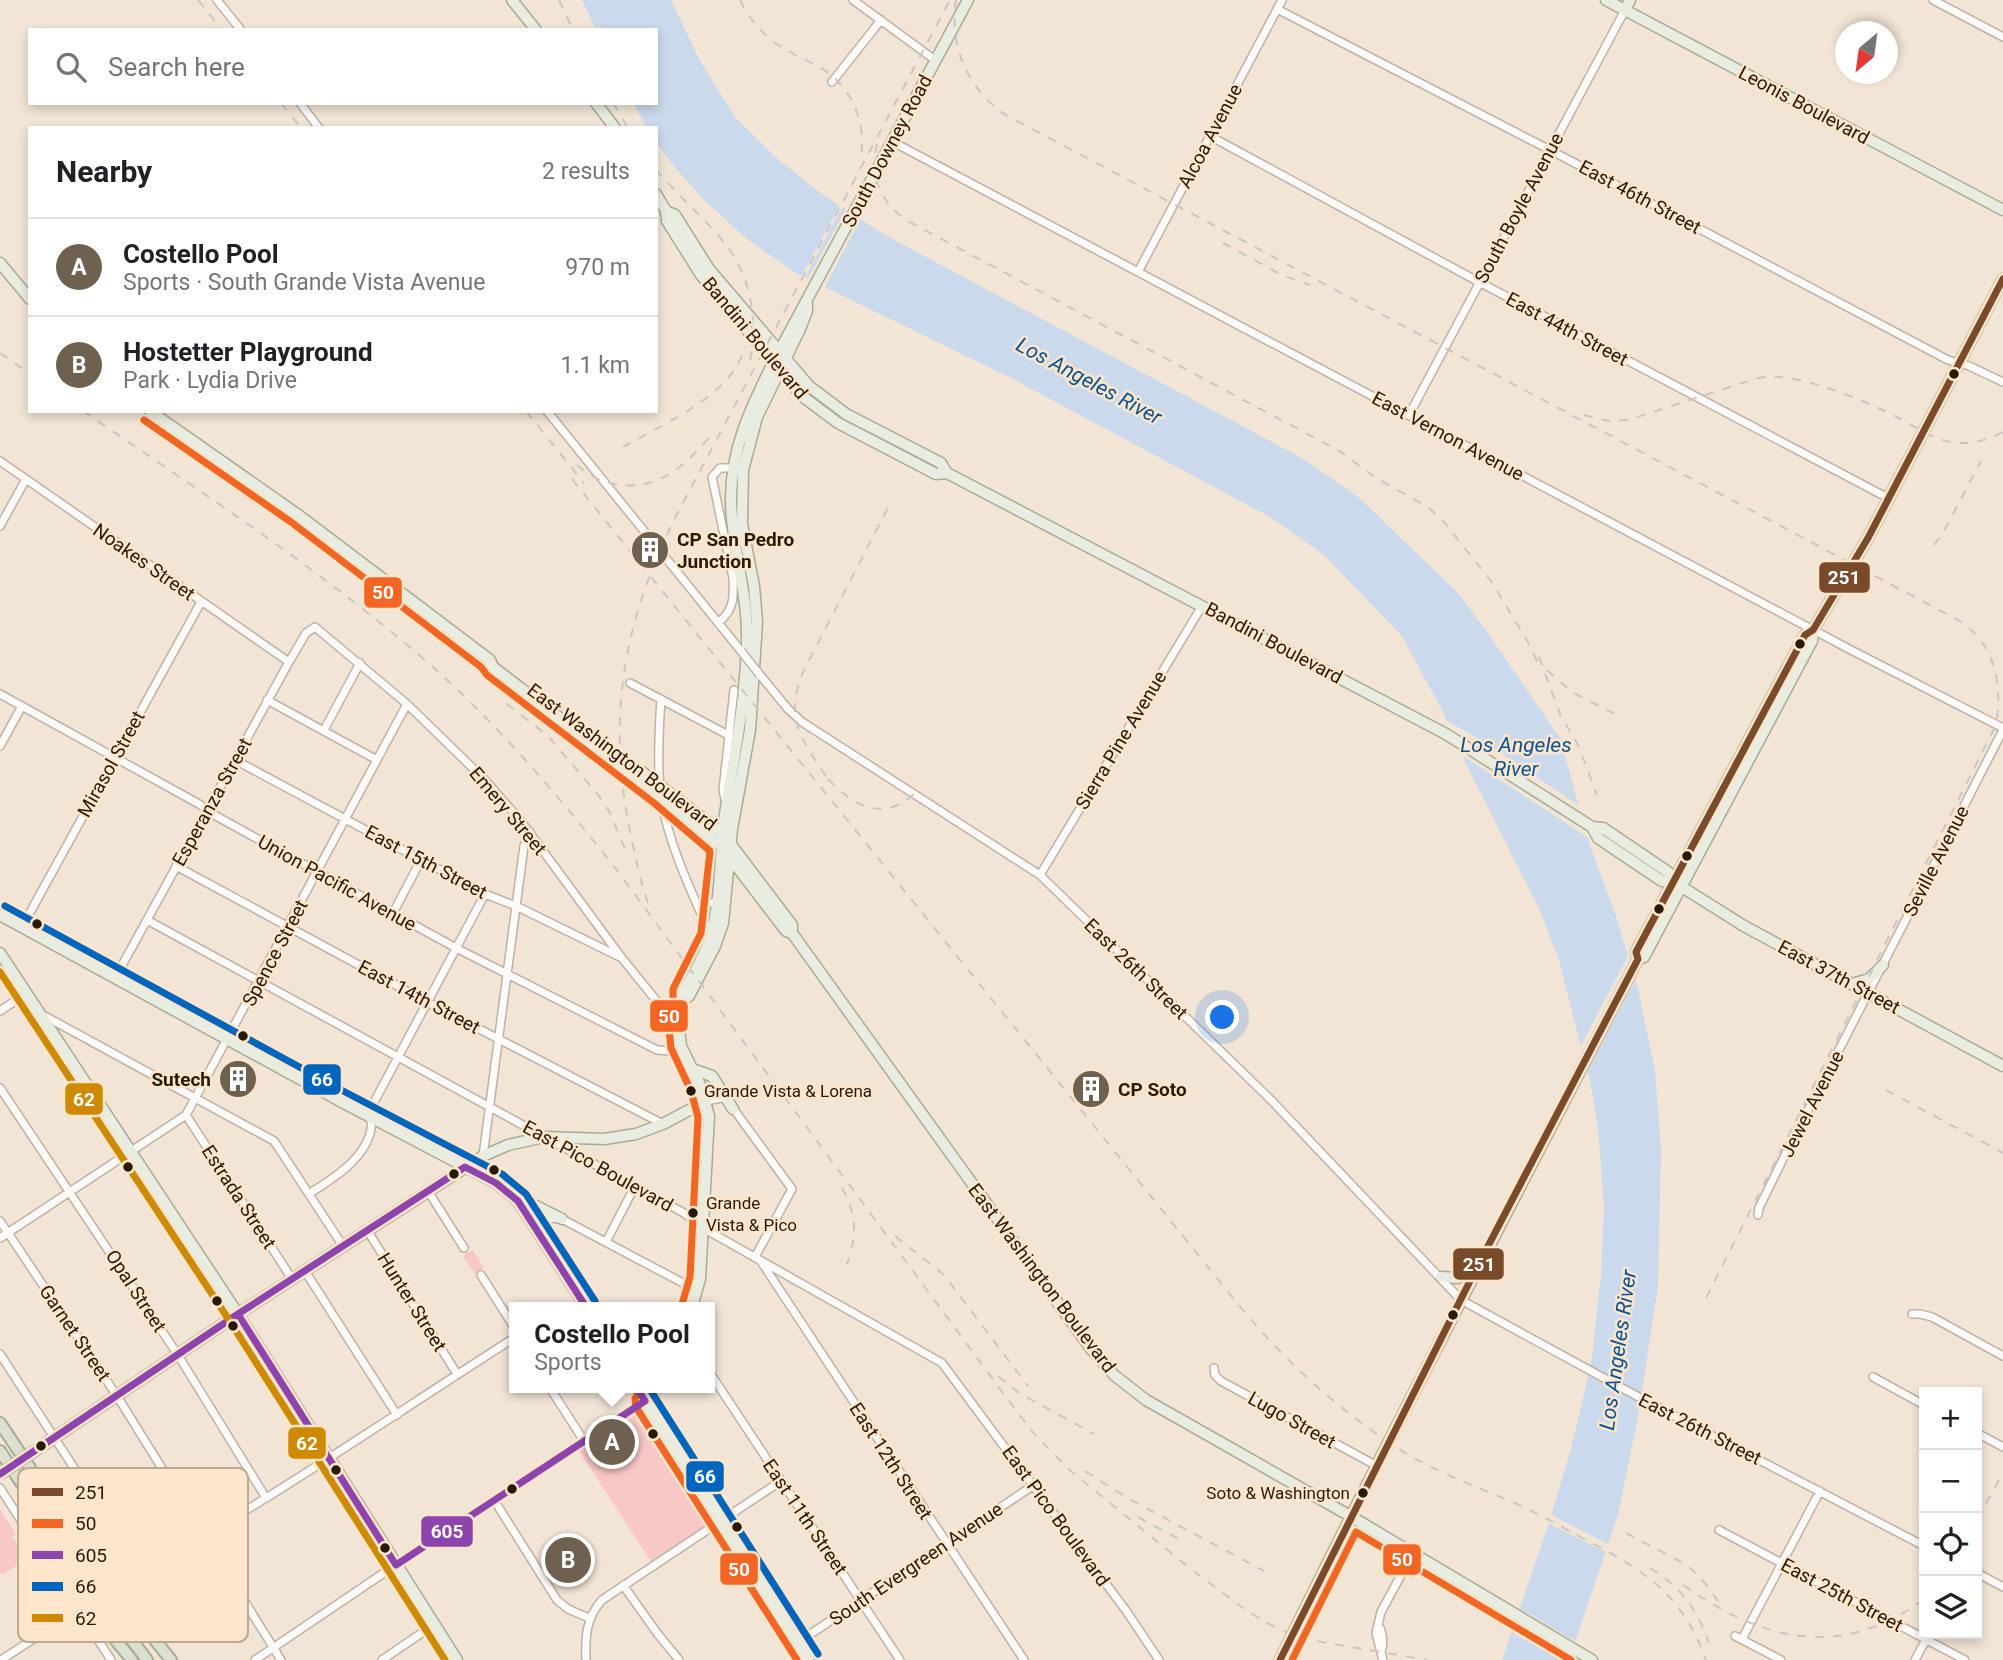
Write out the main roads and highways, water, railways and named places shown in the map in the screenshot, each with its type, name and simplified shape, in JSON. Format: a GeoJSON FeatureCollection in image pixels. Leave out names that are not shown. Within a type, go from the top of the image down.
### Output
{"type":"FeatureCollection","features":[{"type":"Feature","properties":{"kind":"highway"},"geometry":{"type":"LineString","coordinates":[[0,1423],[30,1468]]}},
{"type":"Feature","properties":{"kind":"highway"},"geometry":{"type":"LineString","coordinates":[[0,1451],[18,1478]]}},
{"type":"Feature","properties":{"kind":"highway"},"geometry":{"type":"LineString","coordinates":[[117,1642],[132,1660]]}},
{"type":"Feature","properties":{"kind":"highway"},"geometry":{"type":"LineString","coordinates":[[133,1642],[147,1660]]}},
{"type":"Feature","properties":{"kind":"highway"},"geometry":{"type":"LineString","coordinates":[[155,1642],[170,1660]]}},
{"type":"Feature","properties":{"kind":"main road"},"geometry":{"type":"LineString","coordinates":[[512,0],[534,28]]}},
{"type":"Feature","properties":{"kind":"main road","name":"South Downey Road"},"geometry":{"type":"LineString","coordinates":[[725,840],[750,730],[756,604],[743,524],[742,478],[757,417],[789,332],[968,0]]}},
{"type":"Feature","properties":{"kind":"main road","name":"Leonis Boulevard"},"geometry":{"type":"LineString","coordinates":[[1606,0],[1627,5],[2003,210]]}},
{"type":"Feature","properties":{"kind":"main road"},"geometry":{"type":"LineString","coordinates":[[598,105],[613,126]]}},
{"type":"Feature","properties":{"kind":"main road","name":"Bandini Boulevard"},"geometry":{"type":"LineString","coordinates":[[658,197],[666,211],[667,221],[701,275],[779,361],[828,402],[940,463],[947,473],[1446,734],[1592,827],[1603,828],[1668,872],[1676,883]]}},
{"type":"Feature","properties":{"kind":"main road","name":"Bandini Boulevard"},"geometry":{"type":"LineString","coordinates":[[666,211],[675,215],[709,269],[769,341],[779,361]]}},
{"type":"Feature","properties":{"kind":"main road"},"geometry":{"type":"LineString","coordinates":[[0,263],[28,297]]}},
{"type":"Feature","properties":{"kind":"main road"},"geometry":{"type":"LineString","coordinates":[[1280,1660],[1475,1271],[1638,959],[1644,957],[1676,883],[1812,641],[1814,630],[1888,498],[2003,279]]}},
{"type":"Feature","properties":{"kind":"main road","name":"South Downey Road"},"geometry":{"type":"LineString","coordinates":[[715,937],[723,923],[729,855],[725,840],[726,810],[742,718],[747,639],[743,586],[731,504],[734,468],[744,424],[800,329],[807,303]]}},
{"type":"Feature","properties":{"kind":"main road"},"geometry":{"type":"LineString","coordinates":[[769,341],[782,339],[789,332]]}},
{"type":"Feature","properties":{"kind":"main road","name":"East Washington Boulevard"},"geometry":{"type":"LineString","coordinates":[[153,413],[297,514],[490,660],[493,667],[661,791],[703,817],[725,840],[792,925],[792,933]]}},
{"type":"Feature","properties":{"kind":"main road","name":"East Washington Boulevard"},"geometry":{"type":"LineString","coordinates":[[661,791],[686,815],[725,840]]}},
{"type":"Feature","properties":{"kind":"main road"},"geometry":{"type":"LineString","coordinates":[[703,817],[715,817],[726,810]]}},
{"type":"Feature","properties":{"kind":"main road"},"geometry":{"type":"LineString","coordinates":[[694,1302],[698,1291],[708,1135],[706,1101],[681,1046],[678,1020],[684,1000],[683,993],[715,937],[725,840]]}},
{"type":"Feature","properties":{"kind":"main road","name":"East Washington Boulevard"},"geometry":{"type":"LineString","coordinates":[[729,855],[786,930],[792,933],[1091,1349],[1109,1370],[1146,1400],[1352,1517],[1588,1657]]}},
{"type":"Feature","properties":{"kind":"main road"},"geometry":{"type":"LineString","coordinates":[[726,887],[737,878],[754,888]]}},
{"type":"Feature","properties":{"kind":"main road","name":"East 37th Street"},"geometry":{"type":"LineString","coordinates":[[1676,883],[1744,926],[2003,1066]]}},
{"type":"Feature","properties":{"kind":"main road"},"geometry":{"type":"LineString","coordinates":[[0,915],[466,1167],[509,1193],[562,1219]]}},
{"type":"Feature","properties":{"kind":"main road"},"geometry":{"type":"LineString","coordinates":[[0,953],[239,1314],[457,1660]]}},
{"type":"Feature","properties":{"kind":"main road"},"geometry":{"type":"LineString","coordinates":[[1852,985],[1869,979],[1883,965]]}},
{"type":"Feature","properties":{"kind":"main road"},"geometry":{"type":"LineString","coordinates":[[692,1069],[712,1076],[733,1109]]}},
{"type":"Feature","properties":{"kind":"main road"},"geometry":{"type":"LineString","coordinates":[[0,1474],[304,1271],[483,1156],[508,1145],[544,1137],[614,1139],[663,1124],[706,1101]]}},
{"type":"Feature","properties":{"kind":"main road"},"geometry":{"type":"LineString","coordinates":[[509,1193],[534,1226],[583,1302]]}},
{"type":"Feature","properties":{"kind":"main road"},"geometry":{"type":"LineString","coordinates":[[1441,1278],[1458,1278],[1475,1271]]}},
{"type":"Feature","properties":{"kind":"main road"},"geometry":{"type":"LineString","coordinates":[[640,1393],[809,1660]]}},
{"type":"Feature","properties":{"kind":"main road"},"geometry":{"type":"LineString","coordinates":[[645,1401],[649,1393]]}},
{"type":"Feature","properties":{"kind":"water","name":"Los Angeles River"},"geometry":{"type":"Polygon","coordinates":[[[582,0],[671,0],[700,61],[736,118],[780,161],[822,194],[885,235],[1300,457],[1357,496],[1457,592],[1560,738],[1590,846],[1616,916],[1638,989],[1655,1071],[1661,1149],[1658,1286],[1638,1417],[1618,1515],[1569,1660],[1502,1660],[1548,1526],[1571,1449],[1591,1364],[1601,1276],[1604,1208],[1598,1127],[1590,1081],[1558,957],[1538,906],[1468,768],[1442,710],[1402,636],[1324,555],[1272,518],[1011,378],[796,273],[747,239],[703,199],[672,164],[658,145],[658,126],[646,126],[634,105],[658,105],[658,28],[595,28],[582,0]]]}},
{"type":"Feature","properties":{"kind":"railway"},"geometry":{"type":"LineString","coordinates":[[198,0],[220,28]]}},
{"type":"Feature","properties":{"kind":"railway"},"geometry":{"type":"LineString","coordinates":[[559,0],[572,28]]}},
{"type":"Feature","properties":{"kind":"railway"},"geometry":{"type":"LineString","coordinates":[[740,0],[750,18],[769,37],[785,49],[821,68],[842,86],[856,108],[860,121],[860,161]]}},
{"type":"Feature","properties":{"kind":"railway"},"geometry":{"type":"LineString","coordinates":[[648,903],[631,836],[620,752],[624,672],[643,594],[676,516],[950,0]]}},
{"type":"Feature","properties":{"kind":"railway"},"geometry":{"type":"LineString","coordinates":[[956,0],[955,33],[964,64],[980,91],[1004,114],[1958,620],[1981,640],[1994,666],[1997,680],[1996,725],[1706,1298]]}},
{"type":"Feature","properties":{"kind":"railway"},"geometry":{"type":"LineString","coordinates":[[283,105],[299,126]]}},
{"type":"Feature","properties":{"kind":"railway"},"geometry":{"type":"LineString","coordinates":[[614,105],[627,126]]}},
{"type":"Feature","properties":{"kind":"railway"},"geometry":{"type":"LineString","coordinates":[[877,144],[874,167],[879,187],[889,205],[906,220],[1341,452],[1376,478],[1428,507],[1443,521],[1491,581],[1539,665]]}},
{"type":"Feature","properties":{"kind":"railway"},"geometry":{"type":"LineString","coordinates":[[658,171],[721,238],[744,277],[753,324],[748,370]]}},
{"type":"Feature","properties":{"kind":"railway"},"geometry":{"type":"LineString","coordinates":[[1223,243],[1282,275],[1310,285]]}},
{"type":"Feature","properties":{"kind":"railway"},"geometry":{"type":"LineString","coordinates":[[623,447],[676,418],[712,393],[727,379],[745,346]]}},
{"type":"Feature","properties":{"kind":"railway"},"geometry":{"type":"LineString","coordinates":[[0,353],[28,373]]}},
{"type":"Feature","properties":{"kind":"railway"},"geometry":{"type":"LineString","coordinates":[[1584,415],[1609,421],[1628,420],[1758,378],[1773,377],[1809,382],[1848,395],[1944,440],[1971,443],[2003,432]]}},
{"type":"Feature","properties":{"kind":"railway"},"geometry":{"type":"LineString","coordinates":[[86,413],[262,534],[350,599],[434,668],[508,741],[554,792],[619,873],[1009,1401],[1035,1435],[1072,1472],[1192,1570],[1247,1611],[1280,1630],[1305,1639],[1427,1660]]}},
{"type":"Feature","properties":{"kind":"railway"},"geometry":{"type":"LineString","coordinates":[[528,413],[584,483]]}},
{"type":"Feature","properties":{"kind":"railway"},"geometry":{"type":"LineString","coordinates":[[577,465],[599,479],[612,483],[637,485],[650,482],[679,467],[714,433]]}},
{"type":"Feature","properties":{"kind":"railway"},"geometry":{"type":"LineString","coordinates":[[1934,545],[1981,461]]}},
{"type":"Feature","properties":{"kind":"railway"},"geometry":{"type":"LineString","coordinates":[[572,479],[1237,1303],[1273,1344],[1333,1400],[1399,1449],[1439,1471],[1539,1514],[1643,1574],[1673,1601],[1686,1618],[1706,1660]]}},
{"type":"Feature","properties":{"kind":"railway"},"geometry":{"type":"LineString","coordinates":[[826,776],[802,738],[798,726],[795,714],[798,686],[892,500]]}},
{"type":"Feature","properties":{"kind":"railway"},"geometry":{"type":"LineString","coordinates":[[1539,657],[1560,714],[1579,747],[1597,795]]}},
{"type":"Feature","properties":{"kind":"railway"},"geometry":{"type":"LineString","coordinates":[[1547,670],[1572,692],[1623,718]]}},
{"type":"Feature","properties":{"kind":"railway"},"geometry":{"type":"LineString","coordinates":[[507,704],[548,736],[599,796],[609,811],[628,856]]}},
{"type":"Feature","properties":{"kind":"railway"},"geometry":{"type":"LineString","coordinates":[[828,779],[858,803],[879,809],[891,808],[914,794]]}},
{"type":"Feature","properties":{"kind":"railway"},"geometry":{"type":"LineString","coordinates":[[1886,1090],[2003,1153]]}},
{"type":"Feature","properties":{"kind":"railway"},"geometry":{"type":"LineString","coordinates":[[842,1188],[851,1207],[854,1225],[853,1244],[847,1264]]}},
{"type":"Feature","properties":{"kind":"railway"},"geometry":{"type":"LineString","coordinates":[[895,1236],[944,1275],[1028,1386]]}},
{"type":"Feature","properties":{"kind":"railway"},"geometry":{"type":"LineString","coordinates":[[998,1376],[1019,1393],[1094,1434]]}},
{"type":"Feature","properties":{"kind":"railway"},"geometry":{"type":"LineString","coordinates":[[1085,1471],[1129,1499],[1264,1571]]}},
{"type":"Feature","properties":{"kind":"railway"},"geometry":{"type":"LineString","coordinates":[[1980,1513],[2003,1473]]}},
{"type":"Feature","properties":{"kind":"railway"},"geometry":{"type":"LineString","coordinates":[[1138,1517],[1186,1543]]}},
{"type":"Feature","properties":{"kind":"railway"},"geometry":{"type":"LineString","coordinates":[[1626,1533],[1687,1565],[1701,1578],[1721,1605]]}},
{"type":"Feature","properties":{"kind":"railway"},"geometry":{"type":"LineString","coordinates":[[1650,1568],[1687,1600],[1709,1643]]}},
{"type":"Feature","properties":{"kind":"railway"},"geometry":{"type":"LineString","coordinates":[[1683,1585],[1743,1620],[1773,1631],[1803,1636],[1833,1636],[1863,1631],[1893,1618],[1919,1602]]}},
{"type":"Feature","properties":{"kind":"place","name":"CP San Pedro Junction"},"geometry":{"type":"Point","coordinates":[650,550]}},
{"type":"Feature","properties":{"kind":"place","name":"Sutech"},"geometry":{"type":"Point","coordinates":[238,1079]}},
{"type":"Feature","properties":{"kind":"place","name":"CP Soto"},"geometry":{"type":"Point","coordinates":[1091,1089]}},
{"type":"Feature","properties":{"kind":"place","name":"Grande Vista & Lorena"},"geometry":{"type":"Point","coordinates":[691,1091]}},
{"type":"Feature","properties":{"kind":"place","name":"Grande Vista & Pico"},"geometry":{"type":"Point","coordinates":[693,1213]}},
{"type":"Feature","properties":{"kind":"place","name":"Costello Pool"},"geometry":{"type":"Point","coordinates":[612,1442]}},
{"type":"Feature","properties":{"kind":"place","name":"Soto & Washington"},"geometry":{"type":"Point","coordinates":[1363,1493]}},
{"type":"Feature","properties":{"kind":"place","name":"Hostetter Playground"},"geometry":{"type":"Point","coordinates":[568,1560]}}]}
